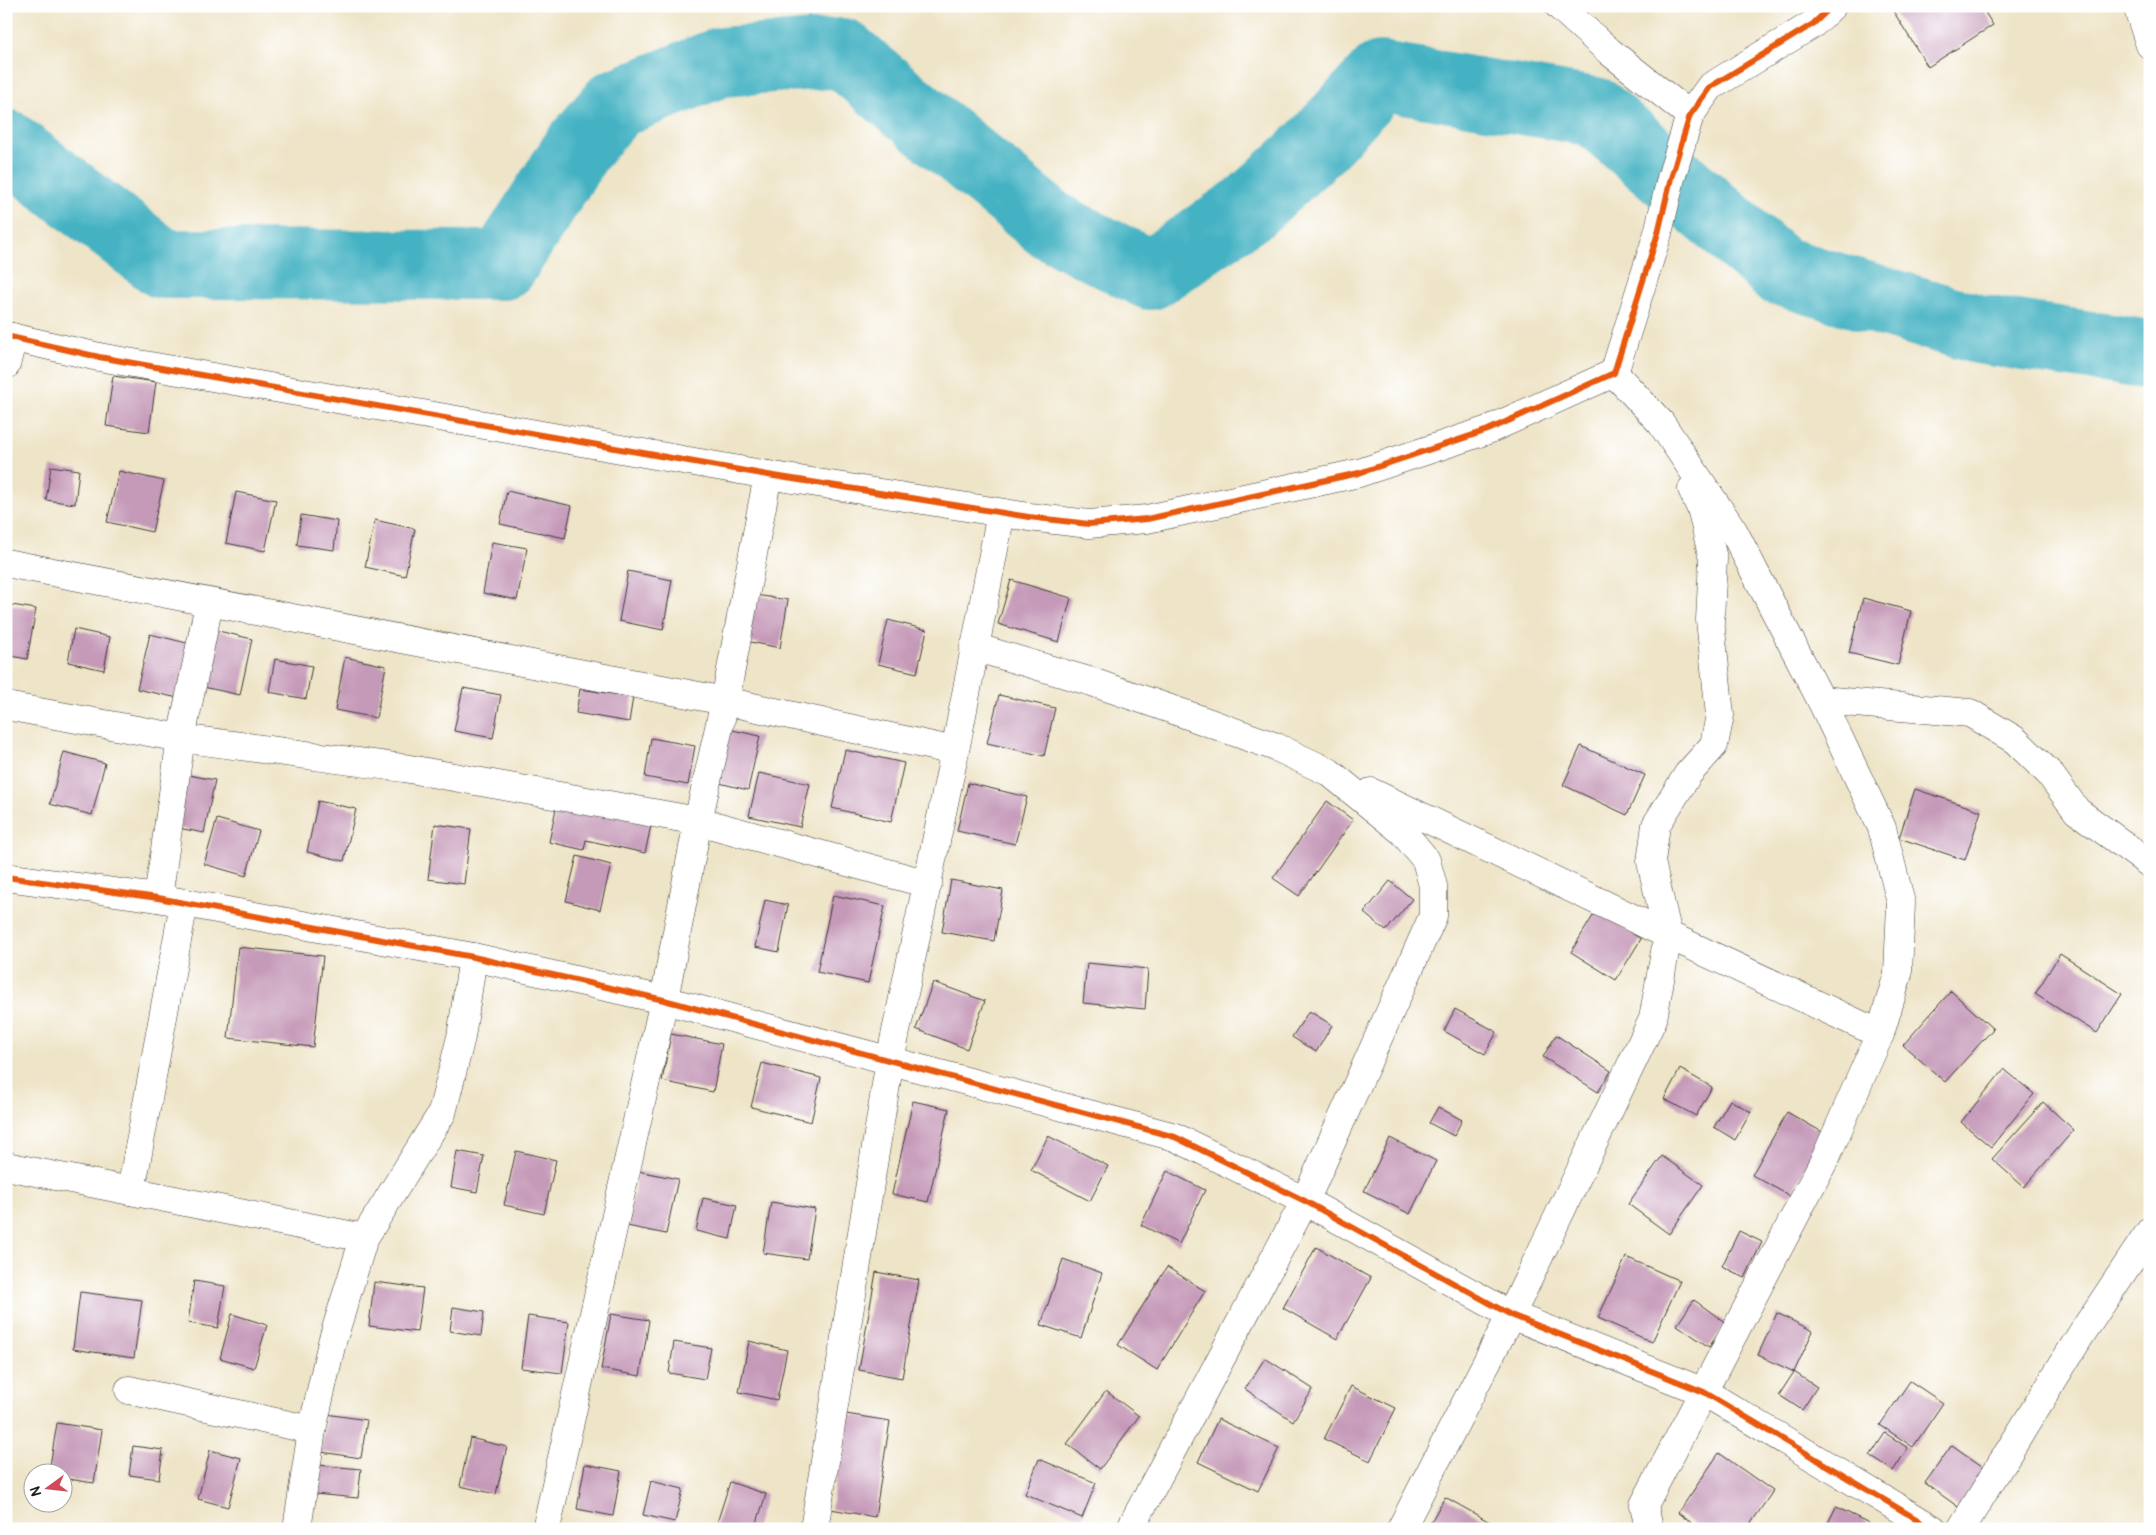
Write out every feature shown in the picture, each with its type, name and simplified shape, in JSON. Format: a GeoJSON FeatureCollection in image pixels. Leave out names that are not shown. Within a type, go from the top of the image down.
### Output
{"type":"FeatureCollection","features":[{"type":"Feature","properties":{"kind":"street"},"geometry":{"type":"LineString","coordinates":[[1558,6],[1610,52],[1690,115]]}},
{"type":"Feature","properties":{"kind":"street"},"geometry":{"type":"LineString","coordinates":[[6,365],[10,336],[99,357],[768,475],[1002,513],[1088,524],[1147,518],[1359,473],[1488,430],[1614,373],[1658,233],[1671,178],[1690,115],[1710,87],[1814,24],[1832,6]]}},
{"type":"Feature","properties":{"kind":"street"},"geometry":{"type":"LineString","coordinates":[[2137,6],[2150,45]]}},
{"type":"Feature","properties":{"kind":"street"},"geometry":{"type":"LineString","coordinates":[[1614,373],[1661,423],[1733,530],[1821,700],[1882,828],[1901,903],[1898,974],[1880,1034],[1826,1157],[1644,1505],[1648,1529]]}},
{"type":"Feature","properties":{"kind":"street"},"geometry":{"type":"LineString","coordinates":[[1401,1529],[1511,1315],[1653,1019],[1668,935],[1651,862],[1656,825],[1688,774],[1714,745],[1720,715],[1710,620],[1712,559],[1702,511],[1661,423]]}},
{"type":"Feature","properties":{"kind":"street"},"geometry":{"type":"LineString","coordinates":[[546,1529],[664,1000],[698,821],[725,701],[768,475]]}},
{"type":"Feature","properties":{"kind":"street"},"geometry":{"type":"LineString","coordinates":[[814,1529],[890,1060],[928,884],[1002,513]]}},
{"type":"Feature","properties":{"kind":"street"},"geometry":{"type":"LineString","coordinates":[[6,563],[209,604],[725,701],[955,751]]}},
{"type":"Feature","properties":{"kind":"street"},"geometry":{"type":"LineString","coordinates":[[158,898],[181,738],[209,604]]}},
{"type":"Feature","properties":{"kind":"street"},"geometry":{"type":"LineString","coordinates":[[974,647],[1092,682],[1276,747],[1668,935],[1880,1034]]}},
{"type":"Feature","properties":{"kind":"street"},"geometry":{"type":"LineString","coordinates":[[1821,700],[1970,712],[2015,740],[2049,773],[2077,811],[2150,864]]}},
{"type":"Feature","properties":{"kind":"street"},"geometry":{"type":"LineString","coordinates":[[6,706],[181,738],[404,768],[698,821],[928,884]]}},
{"type":"Feature","properties":{"kind":"street"},"geometry":{"type":"LineString","coordinates":[[1133,1528],[1305,1201],[1433,916],[1433,886],[1426,860],[1403,832],[1329,772]]}},
{"type":"Feature","properties":{"kind":"street"},"geometry":{"type":"LineString","coordinates":[[6,877],[158,898],[473,957],[664,1000],[1175,1137],[1305,1201],[1511,1315],[1704,1392],[1933,1529]]}},
{"type":"Feature","properties":{"kind":"street"},"geometry":{"type":"LineString","coordinates":[[131,1191],[184,904]]}},
{"type":"Feature","properties":{"kind":"street"},"geometry":{"type":"LineString","coordinates":[[297,1529],[312,1430],[332,1342],[364,1238],[442,1113],[461,1037],[473,957]]}},
{"type":"Feature","properties":{"kind":"street"},"geometry":{"type":"LineString","coordinates":[[6,1166],[364,1238]]}},
{"type":"Feature","properties":{"kind":"street"},"geometry":{"type":"LineString","coordinates":[[1961,1529],[2082,1333],[2150,1231]]}},
{"type":"Feature","properties":{"kind":"street"},"geometry":{"type":"LineString","coordinates":[[129,1390],[312,1430]]}},
{"type":"Feature","properties":{"kind":"building"},"geometry":{"type":"Polygon","coordinates":[[[1890,6],[1981,6],[1993,25],[1928,67],[1890,6]]]}},
{"type":"Feature","properties":{"kind":"building"},"geometry":{"type":"Polygon","coordinates":[[[113,376],[156,382],[149,432],[106,426],[113,376]]]}},
{"type":"Feature","properties":{"kind":"building"},"geometry":{"type":"Polygon","coordinates":[[[51,466],[79,470],[75,504],[46,500],[51,466]]]}},
{"type":"Feature","properties":{"kind":"building"},"geometry":{"type":"Polygon","coordinates":[[[119,471],[164,481],[152,532],[107,522],[119,471]]]}},
{"type":"Feature","properties":{"kind":"building"},"geometry":{"type":"Polygon","coordinates":[[[507,491],[572,506],[565,538],[500,524],[507,491]]]}},
{"type":"Feature","properties":{"kind":"building"},"geometry":{"type":"Polygon","coordinates":[[[236,492],[276,500],[265,551],[226,543],[236,492]]]}},
{"type":"Feature","properties":{"kind":"building"},"geometry":{"type":"Polygon","coordinates":[[[301,515],[337,521],[334,550],[297,545],[301,515]]]}},
{"type":"Feature","properties":{"kind":"building"},"geometry":{"type":"Polygon","coordinates":[[[375,520],[415,529],[405,576],[365,567],[375,520]]]}},
{"type":"Feature","properties":{"kind":"building"},"geometry":{"type":"Polygon","coordinates":[[[492,542],[527,548],[517,600],[483,593],[492,542]]]}},
{"type":"Feature","properties":{"kind":"building"},"geometry":{"type":"Polygon","coordinates":[[[628,571],[672,580],[663,630],[619,621],[628,571]]]}},
{"type":"Feature","properties":{"kind":"building"},"geometry":{"type":"Polygon","coordinates":[[[1011,580],[1071,598],[1059,642],[998,624],[1011,580]]]}},
{"type":"Feature","properties":{"kind":"building"},"geometry":{"type":"Polygon","coordinates":[[[749,594],[788,600],[780,648],[741,640],[749,594]]]}},
{"type":"Feature","properties":{"kind":"building"},"geometry":{"type":"Polygon","coordinates":[[[1863,598],[1911,611],[1898,665],[1849,653],[1863,598]]]}},
{"type":"Feature","properties":{"kind":"building"},"geometry":{"type":"Polygon","coordinates":[[[6,604],[36,609],[27,659],[6,655],[6,604]]]}},
{"type":"Feature","properties":{"kind":"building"},"geometry":{"type":"Polygon","coordinates":[[[888,620],[927,630],[917,673],[878,664],[888,620]]]}},
{"type":"Feature","properties":{"kind":"building"},"geometry":{"type":"Polygon","coordinates":[[[206,628],[252,639],[240,695],[194,685],[206,628]]]}},
{"type":"Feature","properties":{"kind":"building"},"geometry":{"type":"Polygon","coordinates":[[[74,629],[110,637],[104,670],[68,662],[74,629]]]}},
{"type":"Feature","properties":{"kind":"building"},"geometry":{"type":"Polygon","coordinates":[[[150,634],[191,644],[178,698],[137,689],[150,634]]]}},
{"type":"Feature","properties":{"kind":"building"},"geometry":{"type":"Polygon","coordinates":[[[345,657],[386,666],[376,718],[335,710],[345,657]]]}},
{"type":"Feature","properties":{"kind":"building"},"geometry":{"type":"Polygon","coordinates":[[[275,659],[312,666],[306,699],[269,692],[275,659]]]}},
{"type":"Feature","properties":{"kind":"building"},"geometry":{"type":"Polygon","coordinates":[[[463,688],[501,695],[493,738],[454,731],[463,688]]]}},
{"type":"Feature","properties":{"kind":"building"},"geometry":{"type":"Polygon","coordinates":[[[580,689],[633,697],[629,722],[576,713],[580,689]]]}},
{"type":"Feature","properties":{"kind":"building"},"geometry":{"type":"Polygon","coordinates":[[[999,695],[1055,708],[1044,756],[987,743],[999,695]]]}},
{"type":"Feature","properties":{"kind":"building"},"geometry":{"type":"Polygon","coordinates":[[[723,728],[760,736],[748,790],[711,781],[723,728]]]}},
{"type":"Feature","properties":{"kind":"building"},"geometry":{"type":"Polygon","coordinates":[[[651,738],[695,746],[688,785],[645,777],[651,738]]]}},
{"type":"Feature","properties":{"kind":"building"},"geometry":{"type":"Polygon","coordinates":[[[1581,746],[1645,775],[1627,815],[1563,785],[1581,746]]]}},
{"type":"Feature","properties":{"kind":"building"},"geometry":{"type":"Polygon","coordinates":[[[845,750],[904,763],[891,822],[832,808],[845,750]]]}},
{"type":"Feature","properties":{"kind":"building"},"geometry":{"type":"Polygon","coordinates":[[[64,752],[105,763],[92,815],[50,804],[64,752]]]}},
{"type":"Feature","properties":{"kind":"building"},"geometry":{"type":"Polygon","coordinates":[[[759,773],[810,784],[800,827],[749,816],[759,773]]]}},
{"type":"Feature","properties":{"kind":"building"},"geometry":{"type":"Polygon","coordinates":[[[183,774],[215,780],[204,833],[173,827],[183,774]]]}},
{"type":"Feature","properties":{"kind":"building"},"geometry":{"type":"Polygon","coordinates":[[[968,783],[1027,797],[1015,844],[957,831],[968,783]]]}},
{"type":"Feature","properties":{"kind":"building"},"geometry":{"type":"Polygon","coordinates":[[[1915,789],[1981,811],[1965,860],[1899,838],[1915,789]]]}},
{"type":"Feature","properties":{"kind":"building"},"geometry":{"type":"Polygon","coordinates":[[[558,799],[652,821],[645,853],[586,840],[584,850],[549,842],[558,799]]]}},
{"type":"Feature","properties":{"kind":"building"},"geometry":{"type":"Polygon","coordinates":[[[318,801],[356,809],[344,861],[307,852],[318,801]]]}},
{"type":"Feature","properties":{"kind":"building"},"geometry":{"type":"Polygon","coordinates":[[[1327,801],[1353,820],[1299,896],[1273,878],[1327,801]]]}},
{"type":"Feature","properties":{"kind":"building"},"geometry":{"type":"Polygon","coordinates":[[[217,819],[259,831],[246,876],[204,864],[217,819]]]}},
{"type":"Feature","properties":{"kind":"building"},"geometry":{"type":"Polygon","coordinates":[[[435,824],[471,829],[464,884],[428,879],[435,824]]]}},
{"type":"Feature","properties":{"kind":"building"},"geometry":{"type":"Polygon","coordinates":[[[577,856],[611,865],[600,910],[566,901],[577,856]]]}},
{"type":"Feature","properties":{"kind":"building"},"geometry":{"type":"Polygon","coordinates":[[[951,880],[1003,890],[994,941],[942,932],[951,880]]]}},
{"type":"Feature","properties":{"kind":"building"},"geometry":{"type":"Polygon","coordinates":[[[1390,881],[1412,899],[1386,931],[1364,913],[1390,881]]]}},
{"type":"Feature","properties":{"kind":"building"},"geometry":{"type":"Polygon","coordinates":[[[833,895],[885,906],[868,983],[817,972],[833,895]]]}},
{"type":"Feature","properties":{"kind":"building"},"geometry":{"type":"Polygon","coordinates":[[[765,900],[788,905],[779,952],[755,947],[765,900]]]}},
{"type":"Feature","properties":{"kind":"building"},"geometry":{"type":"Polygon","coordinates":[[[1596,911],[1641,939],[1616,980],[1571,952],[1596,911]]]}},
{"type":"Feature","properties":{"kind":"building"},"geometry":{"type":"Polygon","coordinates":[[[238,947],[323,956],[313,1047],[228,1038],[238,947]]]}},
{"type":"Feature","properties":{"kind":"building"},"geometry":{"type":"Polygon","coordinates":[[[2060,954],[2122,994],[2097,1033],[2035,994],[2060,954]]]}},
{"type":"Feature","properties":{"kind":"building"},"geometry":{"type":"Polygon","coordinates":[[[1087,963],[1148,969],[1145,1009],[1083,1003],[1087,963]]]}},
{"type":"Feature","properties":{"kind":"building"},"geometry":{"type":"Polygon","coordinates":[[[933,982],[985,1001],[967,1049],[916,1029],[933,982]]]}},
{"type":"Feature","properties":{"kind":"building"},"geometry":{"type":"Polygon","coordinates":[[[1951,991],[1993,1029],[1945,1082],[1903,1045],[1951,991]]]}},
{"type":"Feature","properties":{"kind":"building"},"geometry":{"type":"Polygon","coordinates":[[[1455,1009],[1497,1032],[1485,1054],[1444,1031],[1455,1009]]]}},
{"type":"Feature","properties":{"kind":"building"},"geometry":{"type":"Polygon","coordinates":[[[1309,1011],[1332,1025],[1316,1052],[1292,1037],[1309,1011]]]}},
{"type":"Feature","properties":{"kind":"building"},"geometry":{"type":"Polygon","coordinates":[[[671,1034],[722,1044],[713,1092],[662,1081],[671,1034]]]}},
{"type":"Feature","properties":{"kind":"building"},"geometry":{"type":"Polygon","coordinates":[[[1556,1035],[1611,1071],[1598,1092],[1543,1057],[1556,1035]]]}},
{"type":"Feature","properties":{"kind":"building"},"geometry":{"type":"Polygon","coordinates":[[[762,1063],[821,1078],[811,1122],[751,1107],[762,1063]]]}},
{"type":"Feature","properties":{"kind":"building"},"geometry":{"type":"Polygon","coordinates":[[[1680,1069],[1712,1087],[1696,1116],[1664,1099],[1680,1069]]]}},
{"type":"Feature","properties":{"kind":"building"},"geometry":{"type":"Polygon","coordinates":[[[2004,1069],[2034,1094],[1991,1147],[1961,1122],[2004,1069]]]}},
{"type":"Feature","properties":{"kind":"building"},"geometry":{"type":"Polygon","coordinates":[[[1730,1100],[1751,1112],[1735,1140],[1714,1127],[1730,1100]]]}},
{"type":"Feature","properties":{"kind":"building"},"geometry":{"type":"Polygon","coordinates":[[[913,1101],[949,1109],[928,1202],[892,1194],[913,1101]]]}},
{"type":"Feature","properties":{"kind":"building"},"geometry":{"type":"Polygon","coordinates":[[[2043,1102],[2074,1130],[2024,1187],[1992,1159],[2043,1102]]]}},
{"type":"Feature","properties":{"kind":"building"},"geometry":{"type":"Polygon","coordinates":[[[1438,1107],[1462,1120],[1454,1136],[1429,1123],[1438,1107]]]}},
{"type":"Feature","properties":{"kind":"building"},"geometry":{"type":"Polygon","coordinates":[[[1787,1112],[1824,1133],[1790,1196],[1752,1175],[1787,1112]]]}},
{"type":"Feature","properties":{"kind":"building"},"geometry":{"type":"Polygon","coordinates":[[[1048,1136],[1108,1166],[1090,1201],[1031,1170],[1048,1136]]]}},
{"type":"Feature","properties":{"kind":"building"},"geometry":{"type":"Polygon","coordinates":[[[1390,1138],[1436,1161],[1410,1214],[1364,1191],[1390,1138]]]}},
{"type":"Feature","properties":{"kind":"building"},"geometry":{"type":"Polygon","coordinates":[[[457,1151],[484,1156],[477,1192],[451,1187],[457,1151]]]}},
{"type":"Feature","properties":{"kind":"building"},"geometry":{"type":"Polygon","coordinates":[[[516,1151],[556,1160],[544,1214],[504,1205],[516,1151]]]}},
{"type":"Feature","properties":{"kind":"building"},"geometry":{"type":"Polygon","coordinates":[[[1662,1156],[1703,1185],[1669,1234],[1628,1204],[1662,1156]]]}},
{"type":"Feature","properties":{"kind":"building"},"geometry":{"type":"Polygon","coordinates":[[[638,1171],[678,1179],[666,1234],[627,1226],[638,1171]]]}},
{"type":"Feature","properties":{"kind":"building"},"geometry":{"type":"Polygon","coordinates":[[[1167,1171],[1205,1190],[1179,1244],[1141,1225],[1167,1171]]]}},
{"type":"Feature","properties":{"kind":"building"},"geometry":{"type":"Polygon","coordinates":[[[703,1198],[737,1205],[730,1239],[696,1231],[703,1198]]]}},
{"type":"Feature","properties":{"kind":"building"},"geometry":{"type":"Polygon","coordinates":[[[771,1202],[815,1209],[807,1259],[763,1253],[771,1202]]]}},
{"type":"Feature","properties":{"kind":"building"},"geometry":{"type":"Polygon","coordinates":[[[1739,1231],[1762,1242],[1745,1278],[1722,1266],[1739,1231]]]}},
{"type":"Feature","properties":{"kind":"building"},"geometry":{"type":"Polygon","coordinates":[[[1316,1247],[1371,1278],[1337,1339],[1283,1308],[1316,1247]]]}},
{"type":"Feature","properties":{"kind":"building"},"geometry":{"type":"Polygon","coordinates":[[[1626,1257],[1680,1281],[1652,1342],[1598,1318],[1626,1257]]]}},
{"type":"Feature","properties":{"kind":"building"},"geometry":{"type":"Polygon","coordinates":[[[1063,1259],[1102,1273],[1081,1338],[1041,1325],[1063,1259]]]}},
{"type":"Feature","properties":{"kind":"building"},"geometry":{"type":"Polygon","coordinates":[[[1167,1267],[1205,1291],[1157,1370],[1118,1345],[1167,1267]]]}},
{"type":"Feature","properties":{"kind":"building"},"geometry":{"type":"Polygon","coordinates":[[[876,1272],[919,1280],[902,1378],[859,1370],[876,1272]]]}},
{"type":"Feature","properties":{"kind":"building"},"geometry":{"type":"Polygon","coordinates":[[[194,1281],[225,1286],[218,1328],[188,1323],[194,1281]]]}},
{"type":"Feature","properties":{"kind":"building"},"geometry":{"type":"Polygon","coordinates":[[[374,1282],[423,1288],[417,1332],[369,1326],[374,1282]]]}},
{"type":"Feature","properties":{"kind":"building"},"geometry":{"type":"Polygon","coordinates":[[[80,1292],[142,1300],[134,1358],[73,1349],[80,1292]]]}},
{"type":"Feature","properties":{"kind":"building"},"geometry":{"type":"Polygon","coordinates":[[[1694,1300],[1726,1323],[1709,1347],[1677,1325],[1694,1300]]]}},
{"type":"Feature","properties":{"kind":"building"},"geometry":{"type":"Polygon","coordinates":[[[453,1307],[484,1312],[481,1336],[450,1331],[453,1307]]]}},
{"type":"Feature","properties":{"kind":"building"},"geometry":{"type":"Polygon","coordinates":[[[1777,1313],[1813,1331],[1794,1372],[1758,1355],[1777,1313]]]}},
{"type":"Feature","properties":{"kind":"building"},"geometry":{"type":"Polygon","coordinates":[[[232,1314],[267,1325],[254,1368],[220,1358],[232,1314]]]}},
{"type":"Feature","properties":{"kind":"building"},"geometry":{"type":"Polygon","coordinates":[[[611,1314],[649,1320],[640,1376],[601,1369],[611,1314]]]}},
{"type":"Feature","properties":{"kind":"building"},"geometry":{"type":"Polygon","coordinates":[[[528,1316],[569,1322],[562,1373],[521,1368],[528,1316]]]}},
{"type":"Feature","properties":{"kind":"building"},"geometry":{"type":"Polygon","coordinates":[[[749,1341],[787,1350],[777,1400],[739,1392],[749,1341]]]}},
{"type":"Feature","properties":{"kind":"building"},"geometry":{"type":"Polygon","coordinates":[[[674,1342],[711,1348],[705,1379],[669,1373],[674,1342]]]}},
{"type":"Feature","properties":{"kind":"building"},"geometry":{"type":"Polygon","coordinates":[[[1265,1358],[1313,1389],[1293,1421],[1245,1389],[1265,1358]]]}},
{"type":"Feature","properties":{"kind":"building"},"geometry":{"type":"Polygon","coordinates":[[[1794,1372],[1817,1387],[1802,1410],[1779,1395],[1794,1372]]]}},
{"type":"Feature","properties":{"kind":"building"},"geometry":{"type":"Polygon","coordinates":[[[1910,1381],[1943,1403],[1913,1447],[1880,1425],[1910,1381]]]}},
{"type":"Feature","properties":{"kind":"building"},"geometry":{"type":"Polygon","coordinates":[[[1351,1386],[1396,1408],[1370,1461],[1324,1439],[1351,1386]]]}},
{"type":"Feature","properties":{"kind":"building"},"geometry":{"type":"Polygon","coordinates":[[[1106,1391],[1139,1416],[1100,1469],[1067,1444],[1106,1391]]]}},
{"type":"Feature","properties":{"kind":"building"},"geometry":{"type":"Polygon","coordinates":[[[326,1414],[367,1420],[361,1458],[321,1452],[326,1414]]]}},
{"type":"Feature","properties":{"kind":"building"},"geometry":{"type":"Polygon","coordinates":[[[846,1414],[890,1421],[875,1517],[831,1509],[846,1414]]]}},
{"type":"Feature","properties":{"kind":"building"},"geometry":{"type":"Polygon","coordinates":[[[1218,1419],[1279,1448],[1258,1491],[1198,1462],[1218,1419]]]}},
{"type":"Feature","properties":{"kind":"building"},"geometry":{"type":"Polygon","coordinates":[[[57,1423],[102,1430],[94,1483],[72,1480],[72,1462],[51,1462],[57,1423]]]}},
{"type":"Feature","properties":{"kind":"building"},"geometry":{"type":"Polygon","coordinates":[[[1885,1433],[1908,1448],[1893,1471],[1870,1456],[1885,1433]]]}},
{"type":"Feature","properties":{"kind":"building"},"geometry":{"type":"Polygon","coordinates":[[[470,1438],[507,1447],[496,1494],[460,1486],[470,1438]]]}},
{"type":"Feature","properties":{"kind":"building"},"geometry":{"type":"Polygon","coordinates":[[[1952,1445],[1989,1471],[1961,1509],[1925,1483],[1952,1445]]]}},
{"type":"Feature","properties":{"kind":"building"},"geometry":{"type":"Polygon","coordinates":[[[133,1446],[163,1450],[159,1479],[129,1475],[133,1446]]]}},
{"type":"Feature","properties":{"kind":"building"},"geometry":{"type":"Polygon","coordinates":[[[210,1450],[241,1458],[228,1507],[198,1499],[210,1450]]]}},
{"type":"Feature","properties":{"kind":"building"},"geometry":{"type":"Polygon","coordinates":[[[1719,1453],[1773,1491],[1747,1529],[1700,1529],[1678,1513],[1719,1453]]]}},
{"type":"Feature","properties":{"kind":"building"},"geometry":{"type":"Polygon","coordinates":[[[1039,1459],[1096,1483],[1082,1518],[1025,1494],[1039,1459]]]}},
{"type":"Feature","properties":{"kind":"building"},"geometry":{"type":"Polygon","coordinates":[[[585,1464],[621,1471],[613,1516],[577,1509],[585,1464]]]}},
{"type":"Feature","properties":{"kind":"building"},"geometry":{"type":"Polygon","coordinates":[[[317,1465],[361,1469],[358,1498],[314,1494],[317,1465]]]}},
{"type":"Feature","properties":{"kind":"building"},"geometry":{"type":"Polygon","coordinates":[[[651,1481],[683,1489],[675,1522],[643,1515],[651,1481]]]}},
{"type":"Feature","properties":{"kind":"building"},"geometry":{"type":"Polygon","coordinates":[[[730,1482],[766,1494],[755,1529],[715,1529],[730,1482]]]}},
{"type":"Feature","properties":{"kind":"building"},"geometry":{"type":"Polygon","coordinates":[[[1445,1497],[1502,1529],[1428,1527],[1445,1497]]]}},
{"type":"Feature","properties":{"kind":"building"},"geometry":{"type":"Polygon","coordinates":[[[1836,1507],[1869,1523],[1866,1529],[1825,1529],[1836,1507]]]}},
{"type":"Feature","properties":{"kind":"waterway"},"geometry":{"type":"LineString","coordinates":[[6,144],[163,264],[503,265],[577,149],[615,104],[721,62],[842,53],[1050,225],[1150,275],[1250,207],[1314,148],[1381,76],[1595,112],[1780,271],[1977,329],[2150,355]]}},
{"type":"Feature","properties":{"kind":"cycle path"},"geometry":{"type":"LineString","coordinates":[[6,336],[99,357],[768,475],[1029,517],[1089,524],[1147,519],[1359,473],[1488,430],[1614,373],[1658,233],[1671,178],[1690,115],[1710,87],[1813,24],[1832,6]]}},
{"type":"Feature","properties":{"kind":"cycle path"},"geometry":{"type":"LineString","coordinates":[[6,877],[158,898],[473,957],[664,1000],[1175,1137],[1305,1201],[1511,1315],[1704,1392],[1933,1529]]}}]}
